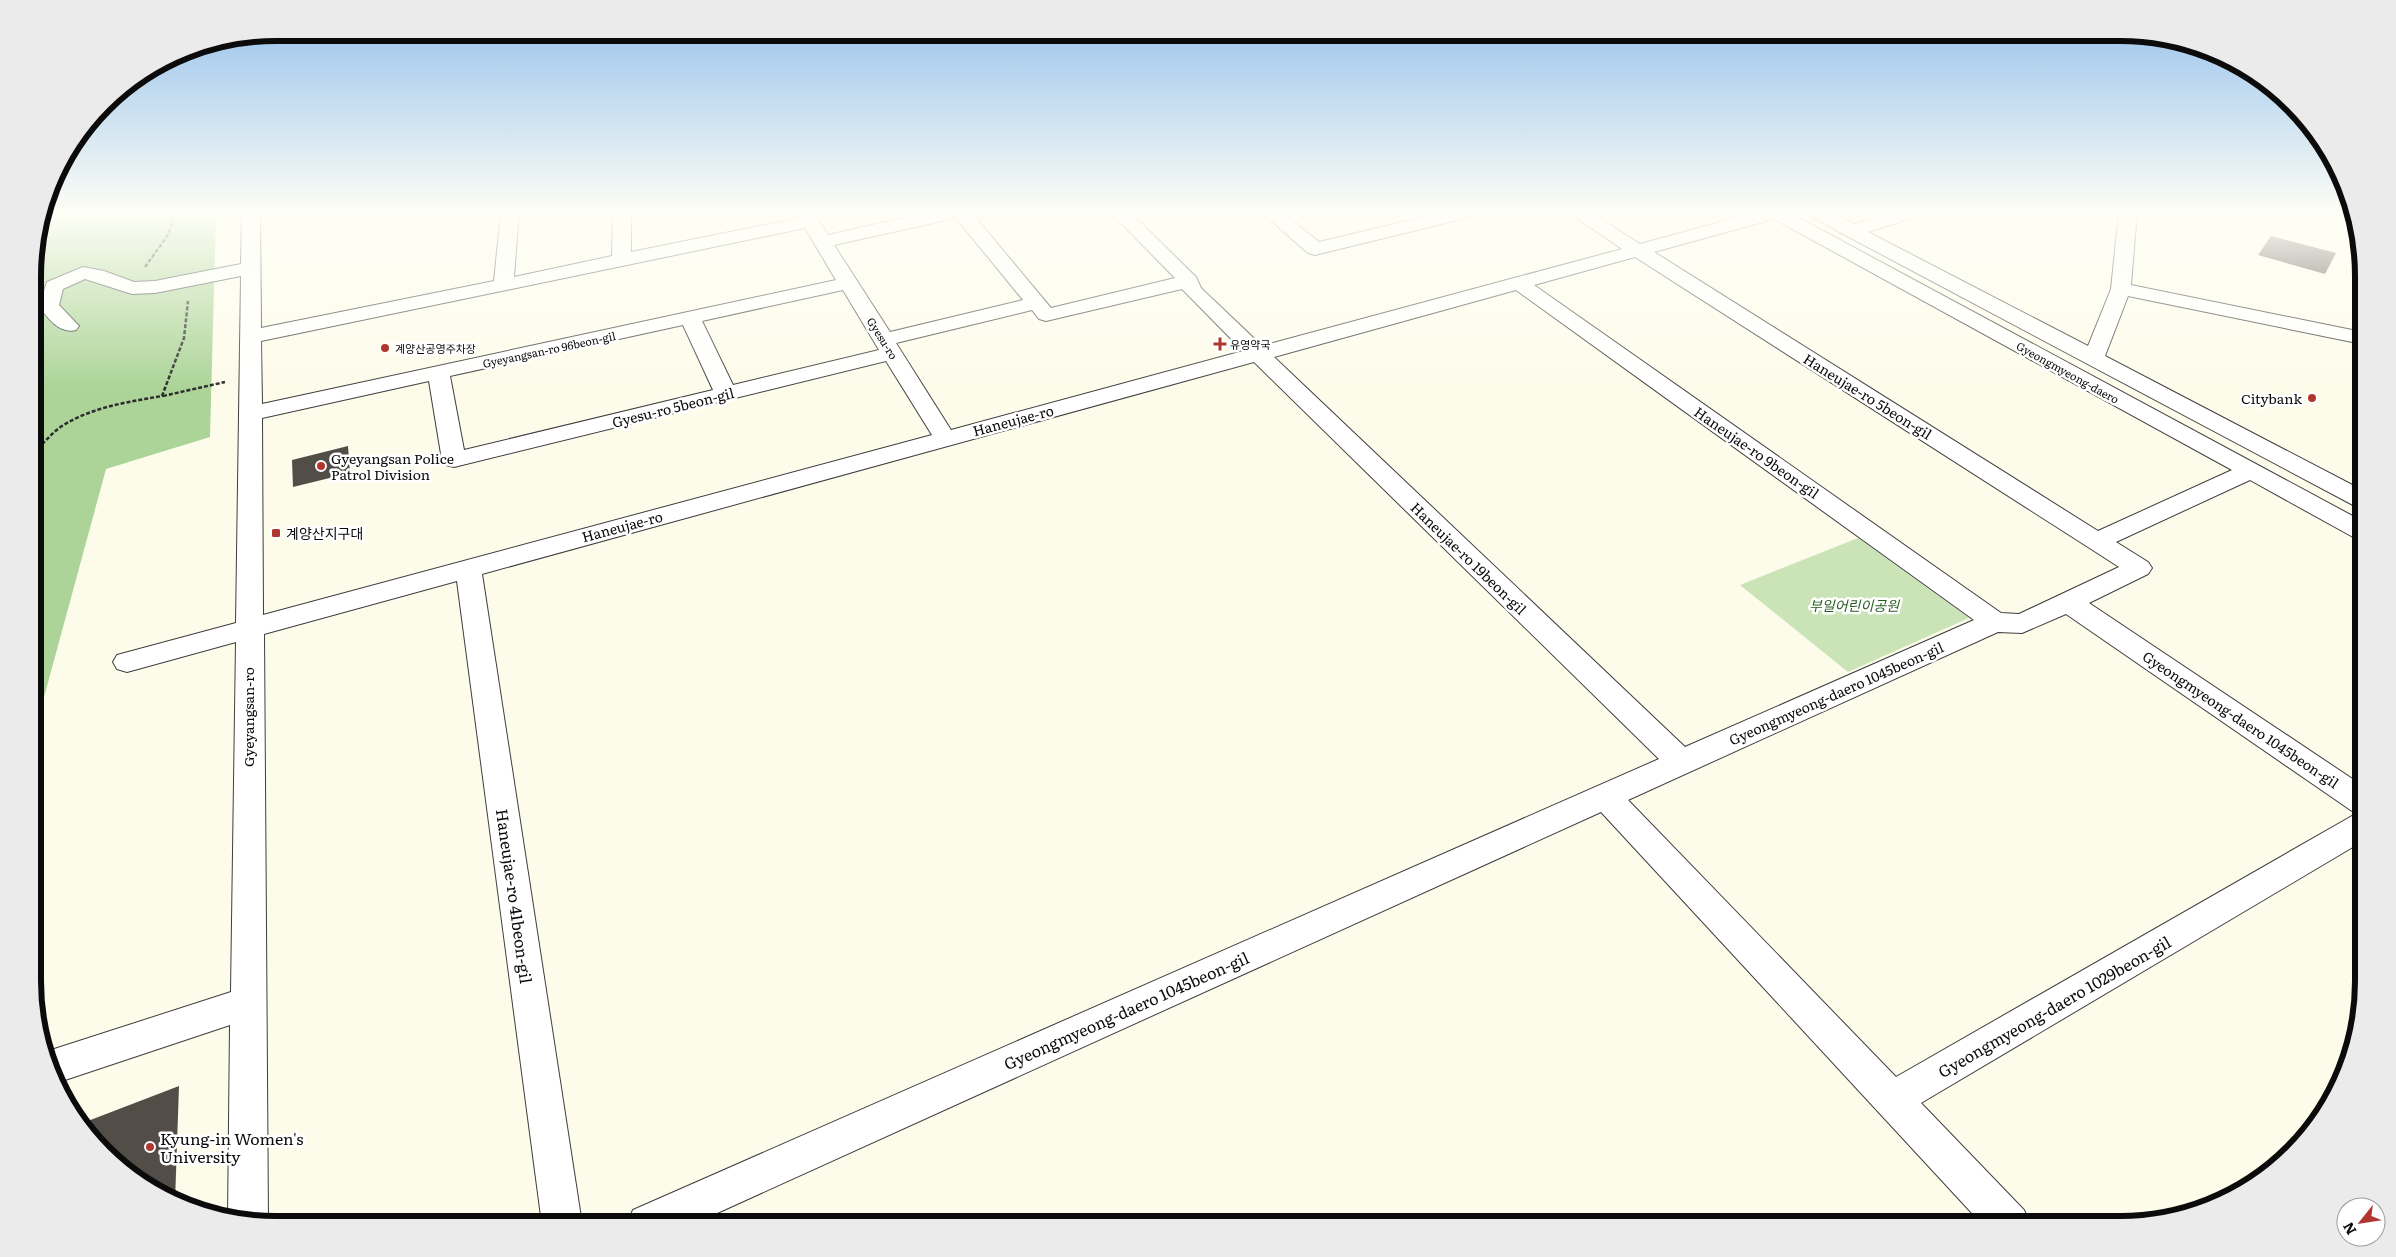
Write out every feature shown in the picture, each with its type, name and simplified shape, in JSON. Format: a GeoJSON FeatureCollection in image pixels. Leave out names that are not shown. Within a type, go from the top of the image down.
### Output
{"type":"FeatureCollection","features":[{"type":"Feature","properties":{"kind":"street"},"geometry":{"type":"LineString","coordinates":[[69,326],[49,306],[54,286],[84,273],[98,275],[132,288],[155,287],[238,271]]}},
{"type":"Feature","properties":{"kind":"street","name":"Gyeyangsan-ro"},"geometry":{"type":"LineString","coordinates":[[248,1214],[250,271]]}},
{"type":"Feature","properties":{"kind":"street"},"geometry":{"type":"LineString","coordinates":[[503,285],[504,271]]}},
{"type":"Feature","properties":{"kind":"street"},"geometry":{"type":"LineString","coordinates":[[250,337],[571,271]]}},
{"type":"Feature","properties":{"kind":"street","name":"Gyesu-ro"},"geometry":{"type":"LineString","coordinates":[[840,271],[946,438]]}},
{"type":"Feature","properties":{"kind":"street"},"geometry":{"type":"LineString","coordinates":[[1010,271],[1046,315],[1189,281]]}},
{"type":"Feature","properties":{"kind":"street","name":"Haneujae-ro 19beon-gil"},"geometry":{"type":"LineString","coordinates":[[1178,271],[1189,281],[1192,290],[1680,762]]}},
{"type":"Feature","properties":{"kind":"street","name":"Haneujae-ro"},"geometry":{"type":"LineString","coordinates":[[127,662],[1563,271]]}},
{"type":"Feature","properties":{"kind":"street","name":"Haneujae-ro 5beon-gil"},"geometry":{"type":"LineString","coordinates":[[1671,271],[2098,541]]}},
{"type":"Feature","properties":{"kind":"street","name":"Gyeongmyeong-daero"},"geometry":{"type":"LineString","coordinates":[[1882,271],[2355,527]]}},
{"type":"Feature","properties":{"kind":"street","name":"Gyeongmyeong-daero"},"geometry":{"type":"LineString","coordinates":[[1928,271],[2355,496]]}},
{"type":"Feature","properties":{"kind":"street"},"geometry":{"type":"LineString","coordinates":[[2094,357],[2121,289],[2123,271]]}},
{"type":"Feature","properties":{"kind":"street","name":"Gyeyangsan-ro 96beon-gil"},"geometry":{"type":"LineString","coordinates":[[249,414],[848,283]]}},
{"type":"Feature","properties":{"kind":"street","name":"Haneujae-ro 9beon-gil"},"geometry":{"type":"LineString","coordinates":[[1519,283],[1995,622]]}},
{"type":"Feature","properties":{"kind":"street"},"geometry":{"type":"LineString","coordinates":[[2121,289],[2355,337]]}},
{"type":"Feature","properties":{"kind":"street","name":"Gyesu-ro 5beon-gil"},"geometry":{"type":"LineString","coordinates":[[439,373],[454,460],[726,394],[1037,303]]}},
{"type":"Feature","properties":{"kind":"street"},"geometry":{"type":"LineString","coordinates":[[690,318],[726,394]]}},
{"type":"Feature","properties":{"kind":"street"},"geometry":{"type":"LineString","coordinates":[[2098,541],[2250,471]]}},
{"type":"Feature","properties":{"kind":"street","name":"Gyeongmyeong-daero 1045beon-gil"},"geometry":{"type":"LineString","coordinates":[[665,1216],[1995,622],[2022,624],[2139,568],[2098,541]]}},
{"type":"Feature","properties":{"kind":"street","name":"Haneujae-ro 41beon-gil"},"geometry":{"type":"LineString","coordinates":[[468,568],[561,1216]]}},
{"type":"Feature","properties":{"kind":"street","name":"Gyeongmyeong-daero 1045beon-gil"},"geometry":{"type":"LineString","coordinates":[[2068,602],[2355,797]]}},
{"type":"Feature","properties":{"kind":"street"},"geometry":{"type":"LineString","coordinates":[[1606,796],[2002,1216]]}},
{"type":"Feature","properties":{"kind":"street","name":"Gyeongmyeong-daero 1029beon-gil"},"geometry":{"type":"LineString","coordinates":[[1892,1100],[2355,830]]}},
{"type":"Feature","properties":{"kind":"street"},"geometry":{"type":"LineString","coordinates":[[57,1065],[248,1003]]}},
{"type":"Feature","properties":{"kind":"path"},"geometry":{"type":"LineString","coordinates":[[132,288],[135,276],[141,271]]}},
{"type":"Feature","properties":{"kind":"path"},"geometry":{"type":"LineString","coordinates":[[162,396],[184,338],[190,281]]}},
{"type":"Feature","properties":{"kind":"path"},"geometry":{"type":"LineString","coordinates":[[41,447],[60,428],[100,407],[250,377]]}},
{"type":"Feature","properties":{"kind":"green space"},"geometry":{"type":"Polygon","coordinates":[[[41,271],[214,271],[210,437],[106,469],[41,708],[41,271]]]}},
{"type":"Feature","properties":{"kind":"green space","name":"부일어린이공원"},"geometry":{"type":"Polygon","coordinates":[[[1858,538],[1969,618],[1848,672],[1740,585],[1858,538]]]}},
{"type":"Feature","properties":{"kind":"building"},"geometry":{"type":"Polygon","coordinates":[[[2313,271],[2327,271],[2325,274],[2313,271]]]}},
{"type":"Feature","properties":{"kind":"building","name":"Gyeyangsan Police Patrol Division"},"geometry":{"type":"Polygon","coordinates":[[[348,446],[350,473],[293,487],[292,460],[348,446]]]}},
{"type":"Feature","properties":{"kind":"building"},"geometry":{"type":"Polygon","coordinates":[[[179,1086],[175,1193],[133,1167],[110,1147],[88,1121],[179,1086]]]}},
{"type":"Feature","properties":{"kind":"place","name":"유영약국"},"geometry":{"type":"Point","coordinates":[1220,344]}},
{"type":"Feature","properties":{"kind":"place","name":"계양산공영주차장"},"geometry":{"type":"Point","coordinates":[385,348]}},
{"type":"Feature","properties":{"kind":"place","name":"Citybank"},"geometry":{"type":"Point","coordinates":[2312,398]}},
{"type":"Feature","properties":{"kind":"place","name":"Gyeyangsan Police Patrol Division"},"geometry":{"type":"Point","coordinates":[321,466]}},
{"type":"Feature","properties":{"kind":"place","name":"계양산지구대"},"geometry":{"type":"Point","coordinates":[276,533]}},
{"type":"Feature","properties":{"kind":"place","name":"Kyung-in Women's University"},"geometry":{"type":"Point","coordinates":[150,1147]}}]}
